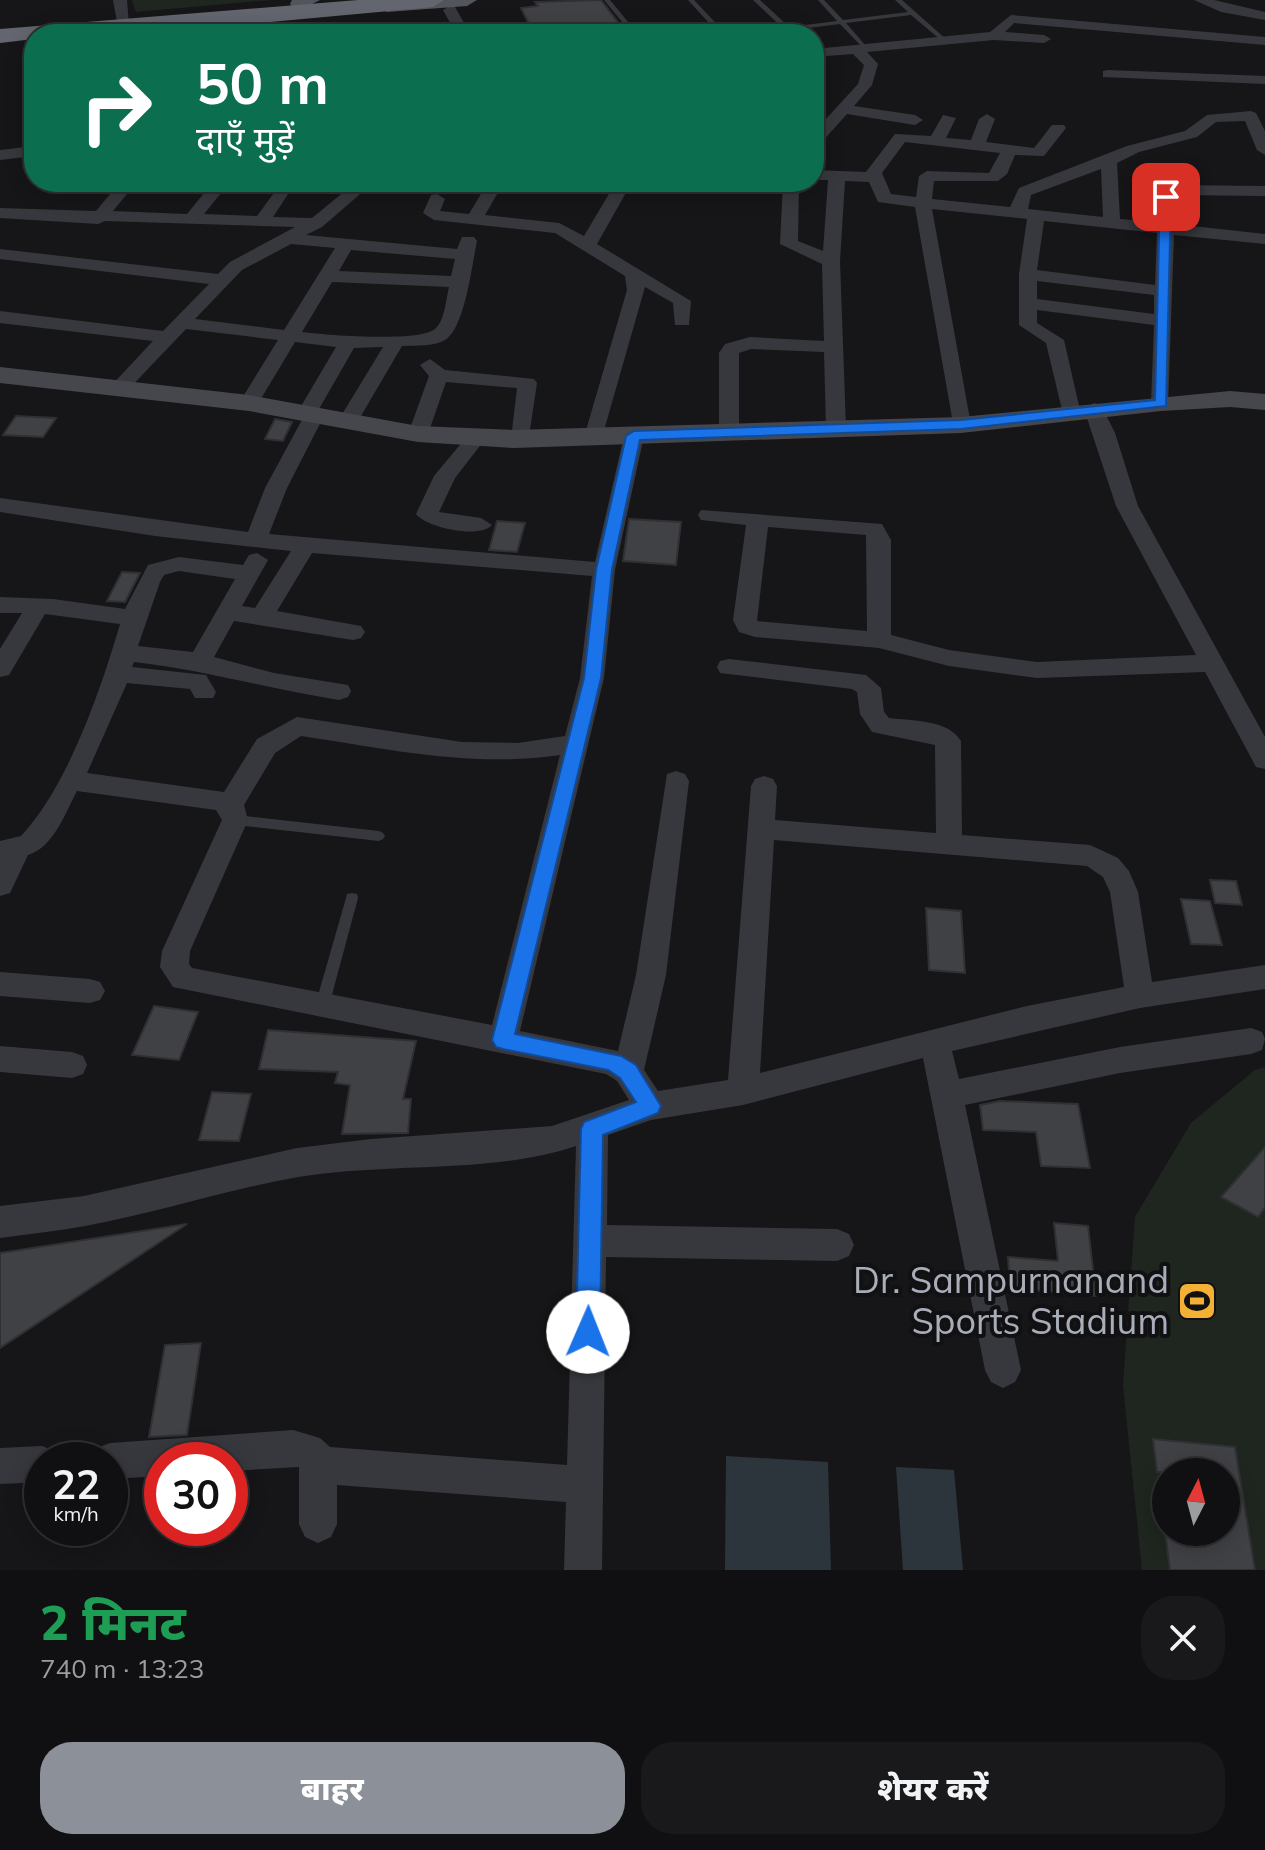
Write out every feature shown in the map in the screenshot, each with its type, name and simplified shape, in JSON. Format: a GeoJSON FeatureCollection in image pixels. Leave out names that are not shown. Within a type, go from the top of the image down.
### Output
{"type":"FeatureCollection","features":[{"type":"Feature","properties":{"kind":"highway"},"geometry":{"type":"LineString","coordinates":[[65,24],[122,11],[180,24],[358,0]]}},
{"type":"Feature","properties":{"kind":"highway"},"geometry":{"type":"LineString","coordinates":[[312,5],[450,3]]}},
{"type":"Feature","properties":{"kind":"highway"},"geometry":{"type":"LineString","coordinates":[[0,39],[24,33]]}},
{"type":"Feature","properties":{"kind":"highway"},"geometry":{"type":"LineString","coordinates":[[0,39],[24,38]]}},
{"type":"Feature","properties":{"kind":"main road"},"geometry":{"type":"LineString","coordinates":[[312,5],[450,3]]}},
{"type":"Feature","properties":{"kind":"street"},"geometry":{"type":"LineString","coordinates":[[1201,0],[1226,9],[1265,16]]}},
{"type":"Feature","properties":{"kind":"street"},"geometry":{"type":"LineString","coordinates":[[450,3],[459,24]]}},
{"type":"Feature","properties":{"kind":"street"},"geometry":{"type":"LineString","coordinates":[[994,36],[1023,3]]}},
{"type":"Feature","properties":{"kind":"street"},"geometry":{"type":"LineString","coordinates":[[1148,10],[1151,34]]}},
{"type":"Feature","properties":{"kind":"street"},"geometry":{"type":"LineString","coordinates":[[1011,19],[1151,34],[1265,41]]}},
{"type":"Feature","properties":{"kind":"street"},"geometry":{"type":"LineString","coordinates":[[824,52],[994,36],[1044,39]]}},
{"type":"Feature","properties":{"kind":"street"},"geometry":{"type":"LineString","coordinates":[[824,130],[865,85],[871,64],[860,47]]}},
{"type":"Feature","properties":{"kind":"street"},"geometry":{"type":"LineString","coordinates":[[1108,74],[1265,80]]}},
{"type":"Feature","properties":{"kind":"street"},"geometry":{"type":"LineString","coordinates":[[1246,108],[1265,110]]}},
{"type":"Feature","properties":{"kind":"street"},"geometry":{"type":"LineString","coordinates":[[842,109],[915,120]]}},
{"type":"Feature","properties":{"kind":"street"},"geometry":{"type":"LineString","coordinates":[[1265,150],[1261,133],[1251,116],[1212,118],[1191,134],[1133,149],[1025,192],[1018,203],[1028,214],[1030,328],[1055,340],[1082,410],[1105,429],[1118,486],[1127,506],[1265,760]]}},
{"type":"Feature","properties":{"kind":"street"},"geometry":{"type":"LineString","coordinates":[[937,140],[948,118]]}},
{"type":"Feature","properties":{"kind":"street"},"geometry":{"type":"LineString","coordinates":[[977,144],[987,119]]}},
{"type":"Feature","properties":{"kind":"street"},"geometry":{"type":"LineString","coordinates":[[875,175],[901,137],[1042,152],[1058,128]]}},
{"type":"Feature","properties":{"kind":"street"},"geometry":{"type":"LineString","coordinates":[[961,425],[923,203],[927,176],[992,178],[999,174],[1010,149]]}},
{"type":"Feature","properties":{"kind":"street"},"geometry":{"type":"LineString","coordinates":[[0,155],[24,152]]}},
{"type":"Feature","properties":{"kind":"street"},"geometry":{"type":"LineString","coordinates":[[1109,161],[1112,224]]}},
{"type":"Feature","properties":{"kind":"street"},"geometry":{"type":"LineString","coordinates":[[824,175],[875,175]]}},
{"type":"Feature","properties":{"kind":"street"},"geometry":{"type":"LineString","coordinates":[[875,175],[884,198],[1265,239]]}},
{"type":"Feature","properties":{"kind":"street"},"geometry":{"type":"LineString","coordinates":[[836,428],[831,261],[837,176]]}},
{"type":"Feature","properties":{"kind":"street"},"geometry":{"type":"LineString","coordinates":[[1161,403],[1166,197],[1173,190],[1265,191]]}},
{"type":"Feature","properties":{"kind":"street"},"geometry":{"type":"LineString","coordinates":[[98,219],[121,192]]}},
{"type":"Feature","properties":{"kind":"street"},"geometry":{"type":"LineString","coordinates":[[191,220],[214,192]]}},
{"type":"Feature","properties":{"kind":"street"},"geometry":{"type":"LineString","coordinates":[[215,220],[235,192]]}},
{"type":"Feature","properties":{"kind":"street"},"geometry":{"type":"LineString","coordinates":[[263,219],[283,192]]}},
{"type":"Feature","properties":{"kind":"street"},"geometry":{"type":"LineString","coordinates":[[118,389],[222,280],[252,255],[291,239],[316,223],[354,192]]}},
{"type":"Feature","properties":{"kind":"street"},"geometry":{"type":"LineString","coordinates":[[474,220],[490,192]]}},
{"type":"Feature","properties":{"kind":"street"},"geometry":{"type":"LineString","coordinates":[[588,245],[618,192]]}},
{"type":"Feature","properties":{"kind":"street"},"geometry":{"type":"LineString","coordinates":[[791,192],[789,244],[831,261]]}},
{"type":"Feature","properties":{"kind":"street"},"geometry":{"type":"LineString","coordinates":[[437,199],[434,215],[559,228],[682,301],[682,321]]}},
{"type":"Feature","properties":{"kind":"street"},"geometry":{"type":"LineString","coordinates":[[0,213],[98,219],[263,219],[316,223]]}},
{"type":"Feature","properties":{"kind":"street"},"geometry":{"type":"LineString","coordinates":[[291,239],[345,246],[467,248],[450,322],[436,337],[429,362],[439,375],[527,383],[521,439]]}},
{"type":"Feature","properties":{"kind":"street"},"geometry":{"type":"LineString","coordinates":[[249,403],[345,246]]}},
{"type":"Feature","properties":{"kind":"street"},"geometry":{"type":"LineString","coordinates":[[0,254],[222,280]]}},
{"type":"Feature","properties":{"kind":"street"},"geometry":{"type":"LineString","coordinates":[[594,437],[636,290],[634,274]]}},
{"type":"Feature","properties":{"kind":"street"},"geometry":{"type":"LineString","coordinates":[[1028,274],[1162,291]]}},
{"type":"Feature","properties":{"kind":"street"},"geometry":{"type":"LineString","coordinates":[[326,276],[459,282]]}},
{"type":"Feature","properties":{"kind":"street"},"geometry":{"type":"LineString","coordinates":[[1028,303],[1161,320]]}},
{"type":"Feature","properties":{"kind":"street"},"geometry":{"type":"LineString","coordinates":[[0,317],[348,343],[418,342],[436,337]]}},
{"type":"Feature","properties":{"kind":"street"},"geometry":{"type":"LineString","coordinates":[[348,421],[395,342]]}},
{"type":"Feature","properties":{"kind":"street"},"geometry":{"type":"LineString","coordinates":[[200,661],[264,540],[276,488],[348,343]]}},
{"type":"Feature","properties":{"kind":"street"},"geometry":{"type":"LineString","coordinates":[[729,433],[729,353],[732,348],[750,343],[834,347]]}},
{"type":"Feature","properties":{"kind":"street"},"geometry":{"type":"LineString","coordinates":[[0,375],[249,403],[418,434],[521,439],[961,425],[1161,403],[1230,399],[1265,402]]}},
{"type":"Feature","properties":{"kind":"street"},"geometry":{"type":"LineString","coordinates":[[418,434],[439,375]]}},
{"type":"Feature","properties":{"kind":"street"},"geometry":{"type":"LineString","coordinates":[[503,1040],[592,678],[604,570],[634,436]]}},
{"type":"Feature","properties":{"kind":"street"},"geometry":{"type":"LineString","coordinates":[[476,438],[445,476],[427,514],[438,520],[481,525]]}},
{"type":"Feature","properties":{"kind":"street"},"geometry":{"type":"LineString","coordinates":[[0,505],[155,529],[604,570]]}},
{"type":"Feature","properties":{"kind":"street"},"geometry":{"type":"LineString","coordinates":[[709,515],[874,529],[880,540],[879,640]]}},
{"type":"Feature","properties":{"kind":"street"},"geometry":{"type":"LineString","coordinates":[[758,519],[747,626],[879,640],[949,658],[1037,670],[1211,663]]}},
{"type":"Feature","properties":{"kind":"street"},"geometry":{"type":"LineString","coordinates":[[262,616],[306,545]]}},
{"type":"Feature","properties":{"kind":"street"},"geometry":{"type":"LineString","coordinates":[[0,885],[9,850],[30,844],[42,831],[70,780],[120,664],[133,618],[151,578],[162,566],[179,564],[248,573]]}},
{"type":"Feature","properties":{"kind":"street"},"geometry":{"type":"LineString","coordinates":[[0,605],[38,606],[133,618]]}},
{"type":"Feature","properties":{"kind":"street"},"geometry":{"type":"LineString","coordinates":[[0,669],[38,606]]}},
{"type":"Feature","properties":{"kind":"street"},"geometry":{"type":"LineString","coordinates":[[227,612],[353,632]]}},
{"type":"Feature","properties":{"kind":"street"},"geometry":{"type":"LineString","coordinates":[[120,664],[200,661],[274,681],[339,691]]}},
{"type":"Feature","properties":{"kind":"street"},"geometry":{"type":"LineString","coordinates":[[120,664],[197,681],[204,692]]}},
{"type":"Feature","properties":{"kind":"street"},"geometry":{"type":"LineString","coordinates":[[729,667],[857,681],[869,688],[872,714],[881,726],[934,733],[948,741],[949,845]]}},
{"type":"Feature","properties":{"kind":"street"},"geometry":{"type":"LineString","coordinates":[[577,744],[518,752],[462,751],[297,726],[266,746],[233,812],[176,951],[174,967],[183,978],[613,1062],[628,1072],[651,1106]]}},
{"type":"Feature","properties":{"kind":"street"},"geometry":{"type":"LineString","coordinates":[[70,780],[233,812]]}},
{"type":"Feature","properties":{"kind":"street"},"geometry":{"type":"LineString","coordinates":[[628,1072],[651,975],[676,781]]}},
{"type":"Feature","properties":{"kind":"street"},"geometry":{"type":"LineString","coordinates":[[743,1091],[764,786]]}},
{"type":"Feature","properties":{"kind":"street"},"geometry":{"type":"LineString","coordinates":[[763,829],[1090,856],[1109,864],[1120,876],[1124,892],[1140,996]]}},
{"type":"Feature","properties":{"kind":"street"},"geometry":{"type":"LineString","coordinates":[[0,1222],[84,1211],[297,1163],[371,1153],[508,1146],[592,1129],[651,1106],[743,1091],[935,1042],[1140,996],[1265,977]]}},
{"type":"Feature","properties":{"kind":"street"},"geometry":{"type":"LineString","coordinates":[[0,984],[90,991]]}},
{"type":"Feature","properties":{"kind":"street"},"geometry":{"type":"LineString","coordinates":[[947,1095],[1120,1060],[1251,1041]]}},
{"type":"Feature","properties":{"kind":"street"},"geometry":{"type":"LineString","coordinates":[[935,1042],[1003,1370]]}},
{"type":"Feature","properties":{"kind":"street"},"geometry":{"type":"LineString","coordinates":[[0,1059],[72,1065]]}},
{"type":"Feature","properties":{"kind":"street"},"geometry":{"type":"LineString","coordinates":[[583,1570],[592,1129]]}},
{"type":"Feature","properties":{"kind":"street"},"geometry":{"type":"LineString","coordinates":[[590,1241],[837,1245]]}},
{"type":"Feature","properties":{"kind":"street"},"geometry":{"type":"LineString","coordinates":[[128,1460],[299,1448],[309,1450],[317,1457],[318,1465],[318,1524]]}},
{"type":"Feature","properties":{"kind":"street"},"geometry":{"type":"LineString","coordinates":[[0,1466],[24,1465]]}},
{"type":"Feature","properties":{"kind":"street"},"geometry":{"type":"LineString","coordinates":[[318,1465],[585,1485]]}},
{"type":"Feature","properties":{"kind":"lane"},"geometry":{"type":"LineString","coordinates":[[607,0],[627,24]]}},
{"type":"Feature","properties":{"kind":"lane"},"geometry":{"type":"LineString","coordinates":[[691,0],[714,24]]}},
{"type":"Feature","properties":{"kind":"lane"},"geometry":{"type":"LineString","coordinates":[[756,0],[782,24]]}},
{"type":"Feature","properties":{"kind":"lane"},"geometry":{"type":"LineString","coordinates":[[822,1],[835,0]]}},
{"type":"Feature","properties":{"kind":"lane"},"geometry":{"type":"LineString","coordinates":[[898,0],[944,40]]}},
{"type":"Feature","properties":{"kind":"lane"},"geometry":{"type":"LineString","coordinates":[[822,1],[860,47]]}},
{"type":"Feature","properties":{"kind":"lane"},"geometry":{"type":"LineString","coordinates":[[824,25],[912,13]]}},
{"type":"Feature","properties":{"kind":"lane"},"geometry":{"type":"LineString","coordinates":[[233,812],[379,836]]}},
{"type":"Feature","properties":{"kind":"lane"},"geometry":{"type":"LineString","coordinates":[[322,1006],[352,898]]}},
{"type":"Feature","properties":{"kind":"shaded area"},"geometry":{"type":"Polygon","coordinates":[[[132,0],[271,0],[136,12],[132,0]]]}},
{"type":"Feature","properties":{"kind":"shaded area","name":"Dr. Sampurnanand Sports Stadium"},"geometry":{"type":"Polygon","coordinates":[[[1265,1067],[1265,1570],[1142,1570],[1123,1385],[1135,1217],[1191,1123],[1255,1070],[1265,1067]]]}},
{"type":"Feature","properties":{"kind":"shaded area"},"geometry":{"type":"Polygon","coordinates":[[[726,1456],[828,1462],[831,1570],[725,1570],[726,1456]]]}},
{"type":"Feature","properties":{"kind":"shaded area"},"geometry":{"type":"Polygon","coordinates":[[[896,1467],[954,1470],[963,1570],[903,1570],[896,1467]]]}},
{"type":"Feature","properties":{"kind":"building"},"geometry":{"type":"Polygon","coordinates":[[[601,0],[619,24],[529,24],[521,8],[538,6],[535,2],[601,0]]]}},
{"type":"Feature","properties":{"kind":"building"},"geometry":{"type":"Polygon","coordinates":[[[16,416],[56,418],[43,437],[3,435],[16,416]]]}},
{"type":"Feature","properties":{"kind":"building"},"geometry":{"type":"Polygon","coordinates":[[[275,419],[292,422],[283,441],[265,439],[275,419]]]}},
{"type":"Feature","properties":{"kind":"building"},"geometry":{"type":"Polygon","coordinates":[[[629,519],[681,522],[676,565],[623,561],[629,519]]]}},
{"type":"Feature","properties":{"kind":"building"},"geometry":{"type":"Polygon","coordinates":[[[497,521],[525,523],[517,552],[489,550],[497,521]]]}},
{"type":"Feature","properties":{"kind":"building"},"geometry":{"type":"Polygon","coordinates":[[[122,572],[140,573],[125,602],[107,601],[122,572]]]}},
{"type":"Feature","properties":{"kind":"building"},"geometry":{"type":"Polygon","coordinates":[[[1210,880],[1236,881],[1242,905],[1215,903],[1210,880]]]}},
{"type":"Feature","properties":{"kind":"building"},"geometry":{"type":"Polygon","coordinates":[[[1181,899],[1210,901],[1222,945],[1191,944],[1181,899]]]}},
{"type":"Feature","properties":{"kind":"building"},"geometry":{"type":"Polygon","coordinates":[[[926,908],[961,911],[965,973],[929,970],[926,908]]]}},
{"type":"Feature","properties":{"kind":"building"},"geometry":{"type":"Polygon","coordinates":[[[154,1006],[198,1012],[179,1060],[132,1055],[154,1006]]]}},
{"type":"Feature","properties":{"kind":"building"},"geometry":{"type":"Polygon","coordinates":[[[268,1030],[416,1041],[403,1099],[411,1099],[408,1133],[342,1134],[350,1085],[335,1083],[338,1072],[259,1069],[268,1030]]]}},
{"type":"Feature","properties":{"kind":"building"},"geometry":{"type":"Polygon","coordinates":[[[212,1092],[251,1094],[239,1141],[199,1140],[212,1092]]]}},
{"type":"Feature","properties":{"kind":"building"},"geometry":{"type":"Polygon","coordinates":[[[1000,1101],[1078,1104],[1090,1168],[1041,1166],[1036,1132],[983,1130],[980,1105],[1000,1101]]]}},
{"type":"Feature","properties":{"kind":"building"},"geometry":{"type":"Polygon","coordinates":[[[1265,1147],[1265,1207],[1258,1217],[1221,1197],[1265,1147]]]}},
{"type":"Feature","properties":{"kind":"building"},"geometry":{"type":"Polygon","coordinates":[[[1054,1223],[1088,1226],[1096,1296],[1010,1288],[1008,1257],[1058,1261],[1054,1223]]]}},
{"type":"Feature","properties":{"kind":"building"},"geometry":{"type":"Polygon","coordinates":[[[187,1224],[0,1348],[0,1253],[187,1224]]]}},
{"type":"Feature","properties":{"kind":"building"},"geometry":{"type":"Polygon","coordinates":[[[201,1343],[187,1435],[149,1437],[165,1345],[201,1343]]]}},
{"type":"Feature","properties":{"kind":"building"},"geometry":{"type":"Polygon","coordinates":[[[1153,1439],[1235,1447],[1237,1458],[1155,1458],[1153,1439]]]}},
{"type":"Feature","properties":{"kind":"building"},"geometry":{"type":"Polygon","coordinates":[[[1240,1478],[1255,1570],[1170,1570],[1167,1546],[1240,1546],[1240,1478]]]}},
{"type":"Feature","properties":{"kind":"place","name":"Dr. Sampurnanand Sports Stadium"},"geometry":{"type":"Point","coordinates":[1197,1301]}},
{"type":"Feature","properties":{"kind":"route"},"geometry":{"type":"LineString","coordinates":[[588,1332],[592,1129],[651,1106],[628,1072],[613,1062],[503,1040],[592,678],[604,570],[634,436],[961,425],[1070,410],[1161,403],[1166,197]]}}]}
